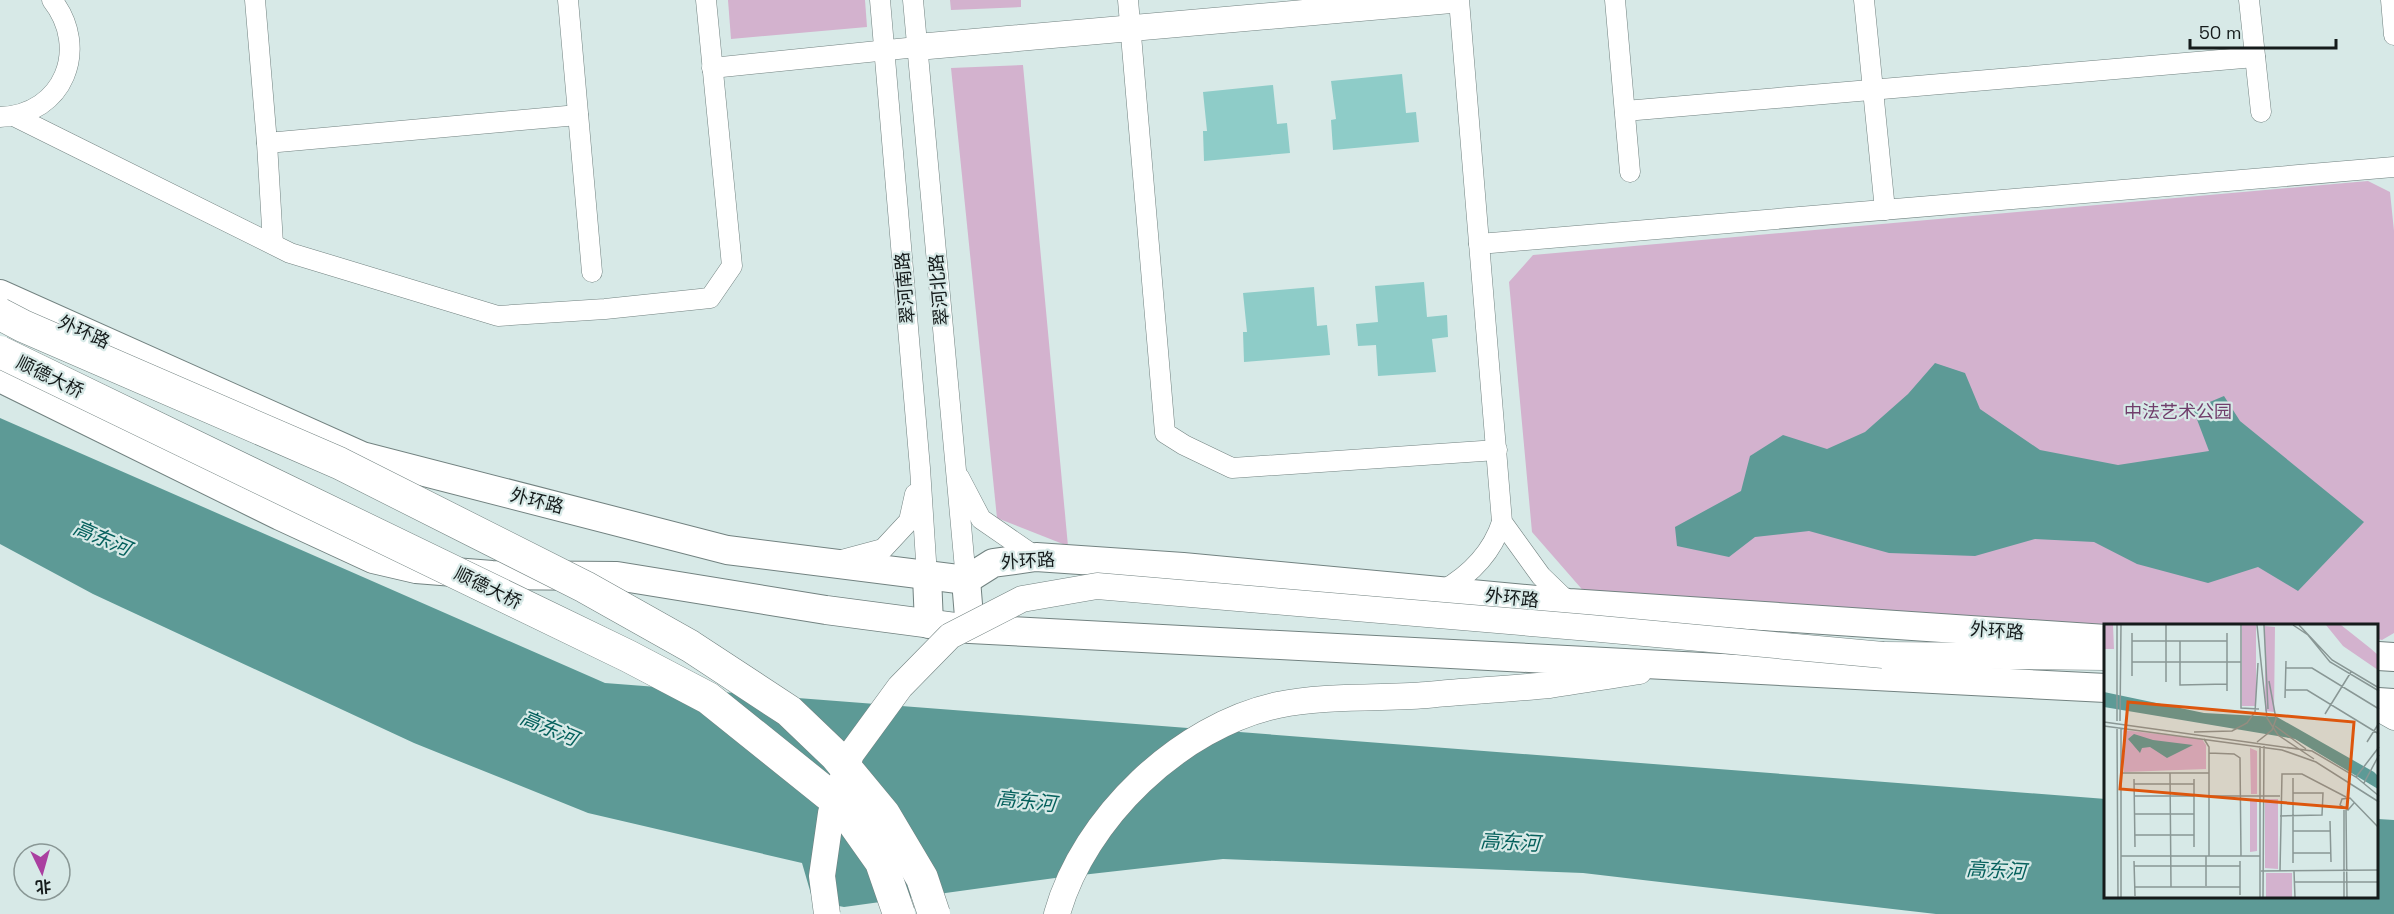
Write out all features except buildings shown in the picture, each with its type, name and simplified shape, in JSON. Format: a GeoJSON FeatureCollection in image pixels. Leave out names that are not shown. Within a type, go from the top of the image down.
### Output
{"type":"FeatureCollection","features":[{"type":"Feature","properties":{"kind":"main road","name":"外环路"},"geometry":{"type":"LineString","coordinates":[[0,294],[362,456],[727,550],[966,580],[993,563],[1036,557],[1183,567],[1569,603],[2104,639]]}},
{"type":"Feature","properties":{"kind":"main road"},"geometry":{"type":"LineString","coordinates":[[0,314],[339,463],[585,587],[690,645],[789,711],[836,756],[884,814],[922,878],[934,914]]}},
{"type":"Feature","properties":{"kind":"main road","name":"顺德大桥"},"geometry":{"type":"LineString","coordinates":[[0,352],[618,651],[708,698],[840,804],[881,862],[899,914]]}},
{"type":"Feature","properties":{"kind":"main road"},"geometry":{"type":"LineString","coordinates":[[0,378],[216,485],[373,559],[416,569],[492,575],[617,576],[826,610],[970,629],[2104,688]]}},
{"type":"Feature","properties":{"kind":"main road"},"geometry":{"type":"LineString","coordinates":[[927,576],[930,624]]}},
{"type":"Feature","properties":{"kind":"main road"},"geometry":{"type":"LineString","coordinates":[[966,580],[970,629]]}},
{"type":"Feature","properties":{"kind":"main road"},"geometry":{"type":"LineString","coordinates":[[2379,656],[2394,657]]}},
{"type":"Feature","properties":{"kind":"main road"},"geometry":{"type":"LineString","coordinates":[[2379,702],[2394,703]]}},
{"type":"Feature","properties":{"kind":"street"},"geometry":{"type":"LineString","coordinates":[[7,117],[34,109],[52,95],[64,77],[70,56],[70,34],[62,13],[52,0]]}},
{"type":"Feature","properties":{"kind":"street"},"geometry":{"type":"LineString","coordinates":[[255,0],[273,244]]}},
{"type":"Feature","properties":{"kind":"street"},"geometry":{"type":"LineString","coordinates":[[568,0],[592,272]]}},
{"type":"Feature","properties":{"kind":"street"},"geometry":{"type":"LineString","coordinates":[[7,117],[290,253],[498,316],[605,309],[710,298],[732,266],[706,0]]}},
{"type":"Feature","properties":{"kind":"street","name":"翠河南路"},"geometry":{"type":"LineString","coordinates":[[880,0],[920,468],[927,576]]}},
{"type":"Feature","properties":{"kind":"street","name":"翠河北路"},"geometry":{"type":"LineString","coordinates":[[913,0],[966,580]]}},
{"type":"Feature","properties":{"kind":"street"},"geometry":{"type":"LineString","coordinates":[[1128,0],[1165,433],[1184,445],[1232,468],[1497,450]]}},
{"type":"Feature","properties":{"kind":"street"},"geometry":{"type":"LineString","coordinates":[[712,68],[917,47],[1451,0]]}},
{"type":"Feature","properties":{"kind":"street"},"geometry":{"type":"LineString","coordinates":[[1442,591],[1459,581],[1495,543],[1503,522],[1459,0]]}},
{"type":"Feature","properties":{"kind":"street"},"geometry":{"type":"LineString","coordinates":[[1615,0],[1630,172]]}},
{"type":"Feature","properties":{"kind":"street"},"geometry":{"type":"LineString","coordinates":[[1864,0],[1885,210]]}},
{"type":"Feature","properties":{"kind":"street"},"geometry":{"type":"LineString","coordinates":[[2249,0],[2261,112]]}},
{"type":"Feature","properties":{"kind":"street"},"geometry":{"type":"LineString","coordinates":[[2391,0],[2394,35]]}},
{"type":"Feature","properties":{"kind":"street"},"geometry":{"type":"LineString","coordinates":[[1625,111],[2255,57]]}},
{"type":"Feature","properties":{"kind":"street"},"geometry":{"type":"LineString","coordinates":[[267,143],[578,115]]}},
{"type":"Feature","properties":{"kind":"street"},"geometry":{"type":"LineString","coordinates":[[1479,244],[2394,167]]}},
{"type":"Feature","properties":{"kind":"street"},"geometry":{"type":"LineString","coordinates":[[829,563],[883,549],[909,521],[920,468]]}},
{"type":"Feature","properties":{"kind":"street"},"geometry":{"type":"LineString","coordinates":[[954,468],[981,519],[1036,557]]}},
{"type":"Feature","properties":{"kind":"street"},"geometry":{"type":"LineString","coordinates":[[1503,522],[1541,576],[1569,603]]}},
{"type":"Feature","properties":{"kind":"street"},"geometry":{"type":"LineString","coordinates":[[827,914],[822,876],[831,813],[851,754],[900,687],[950,636],[1023,599],[1097,586],[1579,627],[1883,656],[2104,657]]}},
{"type":"Feature","properties":{"kind":"street"},"geometry":{"type":"LineString","coordinates":[[2379,651],[2394,646]]}},
{"type":"Feature","properties":{"kind":"street"},"geometry":{"type":"LineString","coordinates":[[1058,914],[1064,890],[1085,849],[1119,802],[1177,752],[1232,720],[1277,705],[1335,697],[1413,696],[1550,685],[1671,666]]}},
{"type":"Feature","properties":{"kind":"street"},"geometry":{"type":"LineString","coordinates":[[2379,712],[2394,720]]}},
{"type":"Feature","properties":{"kind":"green space"},"geometry":{"type":"Polygon","coordinates":[[[728,0],[865,0],[867,27],[731,39],[728,0]]]}},
{"type":"Feature","properties":{"kind":"green space"},"geometry":{"type":"Polygon","coordinates":[[[950,0],[1021,0],[1021,7],[951,10],[950,0]]]}},
{"type":"Feature","properties":{"kind":"green space"},"geometry":{"type":"Polygon","coordinates":[[[1023,65],[1068,546],[997,518],[951,68],[1023,65]]]}},
{"type":"Feature","properties":{"kind":"green space","name":"中法艺术公园"},"geometry":{"type":"Polygon","coordinates":[[[2368,181],[2390,192],[2394,231],[2394,633],[2382,640],[2379,639],[2379,624],[2104,624],[1587,595],[1532,532],[1509,282],[1533,255],[2368,181]]]}},
{"type":"Feature","properties":{"kind":"water"},"geometry":{"type":"Polygon","coordinates":[[[1935,363],[1965,373],[1980,409],[2040,450],[2118,465],[2209,451],[2193,409],[2224,396],[2240,421],[2364,522],[2298,591],[2258,567],[2208,583],[2137,564],[2094,542],[2035,539],[1975,556],[1889,553],[1809,531],[1755,537],[1729,557],[1677,546],[1675,527],[1741,491],[1750,456],[1783,435],[1827,449],[1865,432],[1908,394],[1935,363]]]}},
{"type":"Feature","properties":{"kind":"water","name":"高东河"},"geometry":{"type":"Polygon","coordinates":[[[0,418],[605,683],[2104,799],[2104,899],[2379,899],[2379,819],[2394,820],[2394,914],[1936,914],[1583,873],[1223,859],[1055,878],[844,907],[813,901],[802,863],[588,813],[414,743],[93,594],[0,544],[0,418]]]}}]}
